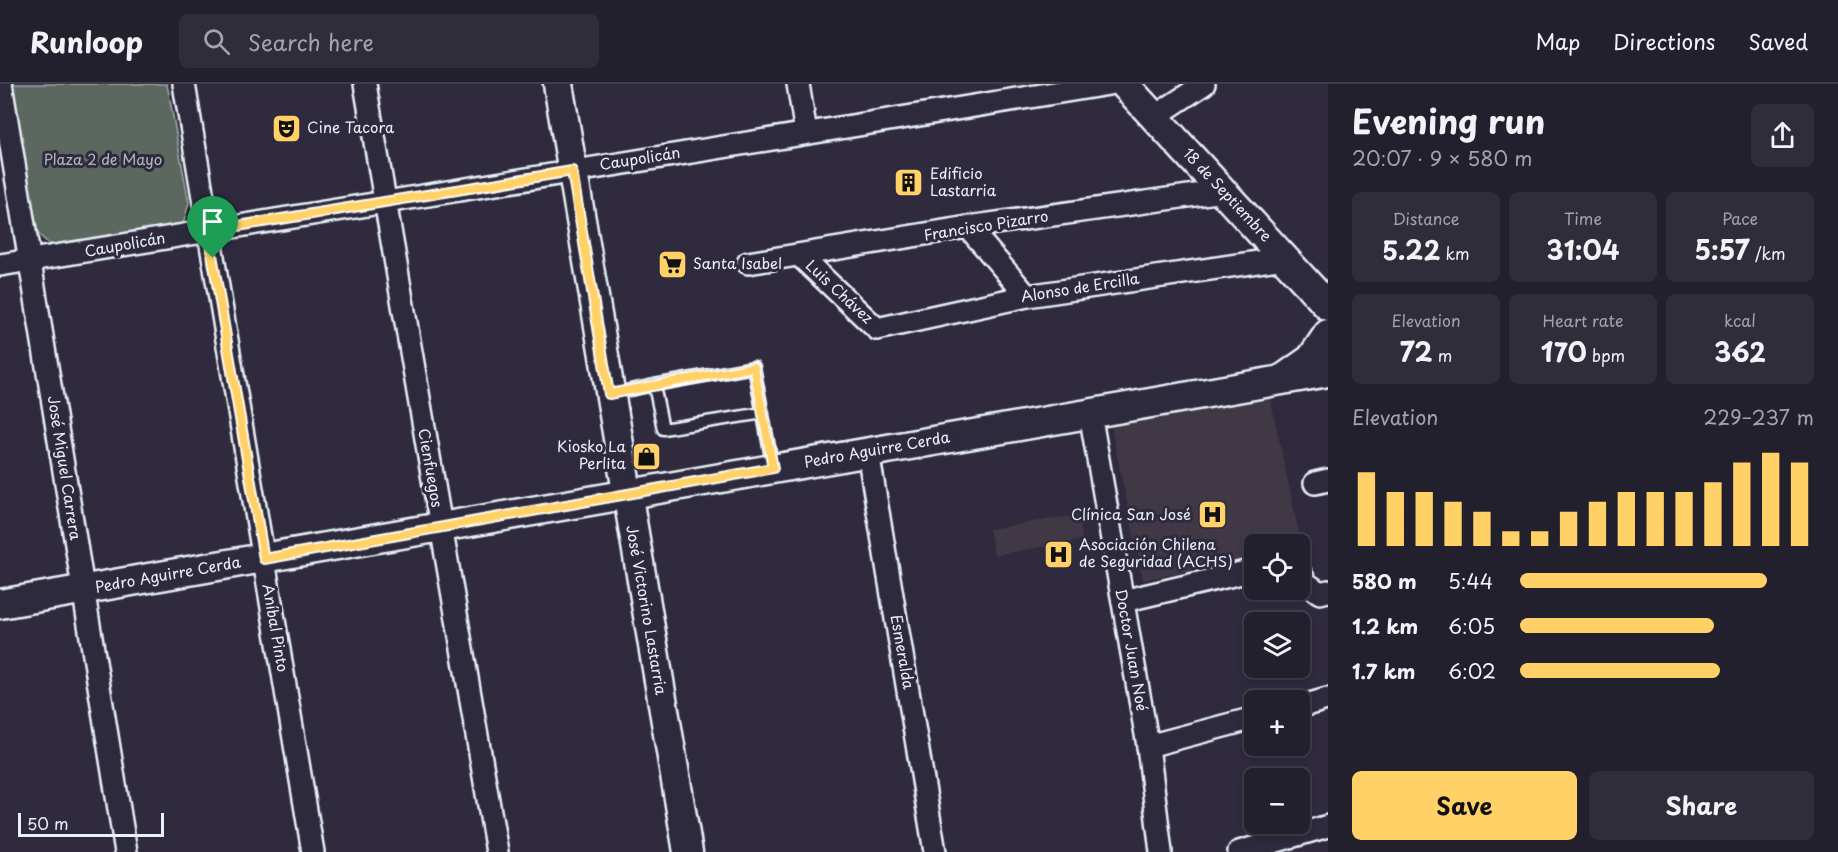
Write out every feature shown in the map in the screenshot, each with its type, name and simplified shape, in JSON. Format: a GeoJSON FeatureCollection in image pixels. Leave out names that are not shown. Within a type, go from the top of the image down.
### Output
{"type":"FeatureCollection","features":[{"type":"Feature","properties":{"kind":"main road","name":"José Victorino Lastarria"},"geometry":{"type":"LineString","coordinates":[[558,84],[688,852]]}},
{"type":"Feature","properties":{"kind":"main road","name":"18 de Septiembre"},"geometry":{"type":"LineString","coordinates":[[1124,84],[1328,306]]}},
{"type":"Feature","properties":{"kind":"main road"},"geometry":{"type":"LineString","coordinates":[[1281,379],[1311,359],[1328,334]]}},
{"type":"Feature","properties":{"kind":"main road","name":"Pedro Aguirre Cerda"},"geometry":{"type":"LineString","coordinates":[[0,604],[1328,372]]}},
{"type":"Feature","properties":{"kind":"street","name":"José Miguel Carrera"},"geometry":{"type":"LineString","coordinates":[[1,84],[32,260],[82,590],[126,852]]}},
{"type":"Feature","properties":{"kind":"street","name":"Aníbal Pinto"},"geometry":{"type":"LineString","coordinates":[[184,84],[313,852]]}},
{"type":"Feature","properties":{"kind":"street","name":"Cienfuegos"},"geometry":{"type":"LineString","coordinates":[[365,84],[497,852]]}},
{"type":"Feature","properties":{"kind":"street"},"geometry":{"type":"LineString","coordinates":[[798,84],[806,133]]}},
{"type":"Feature","properties":{"kind":"street","name":"Caupolicán"},"geometry":{"type":"LineString","coordinates":[[1032,96],[1053,84]]}},
{"type":"Feature","properties":{"kind":"street","name":"Caupolicán"},"geometry":{"type":"LineString","coordinates":[[0,266],[1109,84]]}},
{"type":"Feature","properties":{"kind":"street"},"geometry":{"type":"LineString","coordinates":[[1154,117],[1204,84]]}},
{"type":"Feature","properties":{"kind":"street","name":"Francisco Pizarro"},"geometry":{"type":"LineString","coordinates":[[748,263],[1224,191]]}},
{"type":"Feature","properties":{"kind":"street"},"geometry":{"type":"LineString","coordinates":[[968,228],[1027,296]]}},
{"type":"Feature","properties":{"kind":"street","name":"Luis Chávez"},"geometry":{"type":"LineString","coordinates":[[800,256],[877,329]]}},
{"type":"Feature","properties":{"kind":"street","name":"Alonso de Ercilla"},"geometry":{"type":"LineString","coordinates":[[877,329],[1027,296],[1285,258]]}},
{"type":"Feature","properties":{"kind":"street","name":"Doctor Juan Noé"},"geometry":{"type":"LineString","coordinates":[[1090,413],[1148,746],[1161,852]]}},
{"type":"Feature","properties":{"kind":"street","name":"Esmeralda"},"geometry":{"type":"LineString","coordinates":[[868,452],[935,852]]}},
{"type":"Feature","properties":{"kind":"street"},"geometry":{"type":"LineString","coordinates":[[1123,601],[1244,572]]}},
{"type":"Feature","properties":{"kind":"street"},"geometry":{"type":"LineString","coordinates":[[1310,586],[1320,593],[1328,591]]}},
{"type":"Feature","properties":{"kind":"street"},"geometry":{"type":"LineString","coordinates":[[1310,704],[1327,699]]}},
{"type":"Feature","properties":{"kind":"street"},"geometry":{"type":"LineString","coordinates":[[1148,746],[1244,721]]}},
{"type":"Feature","properties":{"kind":"street"},"geometry":{"type":"LineString","coordinates":[[1239,852],[1328,826]]}},
{"type":"Feature","properties":{"kind":"lane"},"geometry":{"type":"LineString","coordinates":[[609,394],[754,367],[773,468]]}},
{"type":"Feature","properties":{"kind":"lane"},"geometry":{"type":"LineString","coordinates":[[654,385],[663,429],[763,413]]}},
{"type":"Feature","properties":{"kind":"shaded area","name":"Clínica San José"},"geometry":{"type":"Polygon","coordinates":[[[1269,393],[1299,534],[1244,534],[1244,559],[1143,580],[1111,426],[1269,393]]]}},
{"type":"Feature","properties":{"kind":"shaded area","name":"Clínica San José"},"geometry":{"type":"Polygon","coordinates":[[[1078,515],[1083,540],[994,555],[989,529],[1078,515]]]}},
{"type":"Feature","properties":{"kind":"green space","name":"Plaza 2 de Mayo"},"geometry":{"type":"Polygon","coordinates":[[[13,84],[167,84],[189,203],[183,224],[50,245],[36,232],[13,84]]]}},
{"type":"Feature","properties":{"kind":"place","name":"Cine Tacora"},"geometry":{"type":"Point","coordinates":[286,128]}},
{"type":"Feature","properties":{"kind":"place","name":"Edificio Lastarria"},"geometry":{"type":"Point","coordinates":[909,183]}},
{"type":"Feature","properties":{"kind":"place","name":"Santa Isabel"},"geometry":{"type":"Point","coordinates":[672,264]}},
{"type":"Feature","properties":{"kind":"place","name":"Kiosko La Perlita"},"geometry":{"type":"Point","coordinates":[647,456]}},
{"type":"Feature","properties":{"kind":"place","name":"Clínica San José"},"geometry":{"type":"Point","coordinates":[1212,515]}},
{"type":"Feature","properties":{"kind":"place","name":"Asociación Chilena de Seguridad (ACHS)"},"geometry":{"type":"Point","coordinates":[1058,554]}},
{"type":"Feature","properties":{"kind":"route"},"geometry":{"type":"LineString","coordinates":[[572,171],[609,394],[754,367],[773,468],[264,559],[213,258],[208,231],[572,171]]}}]}
